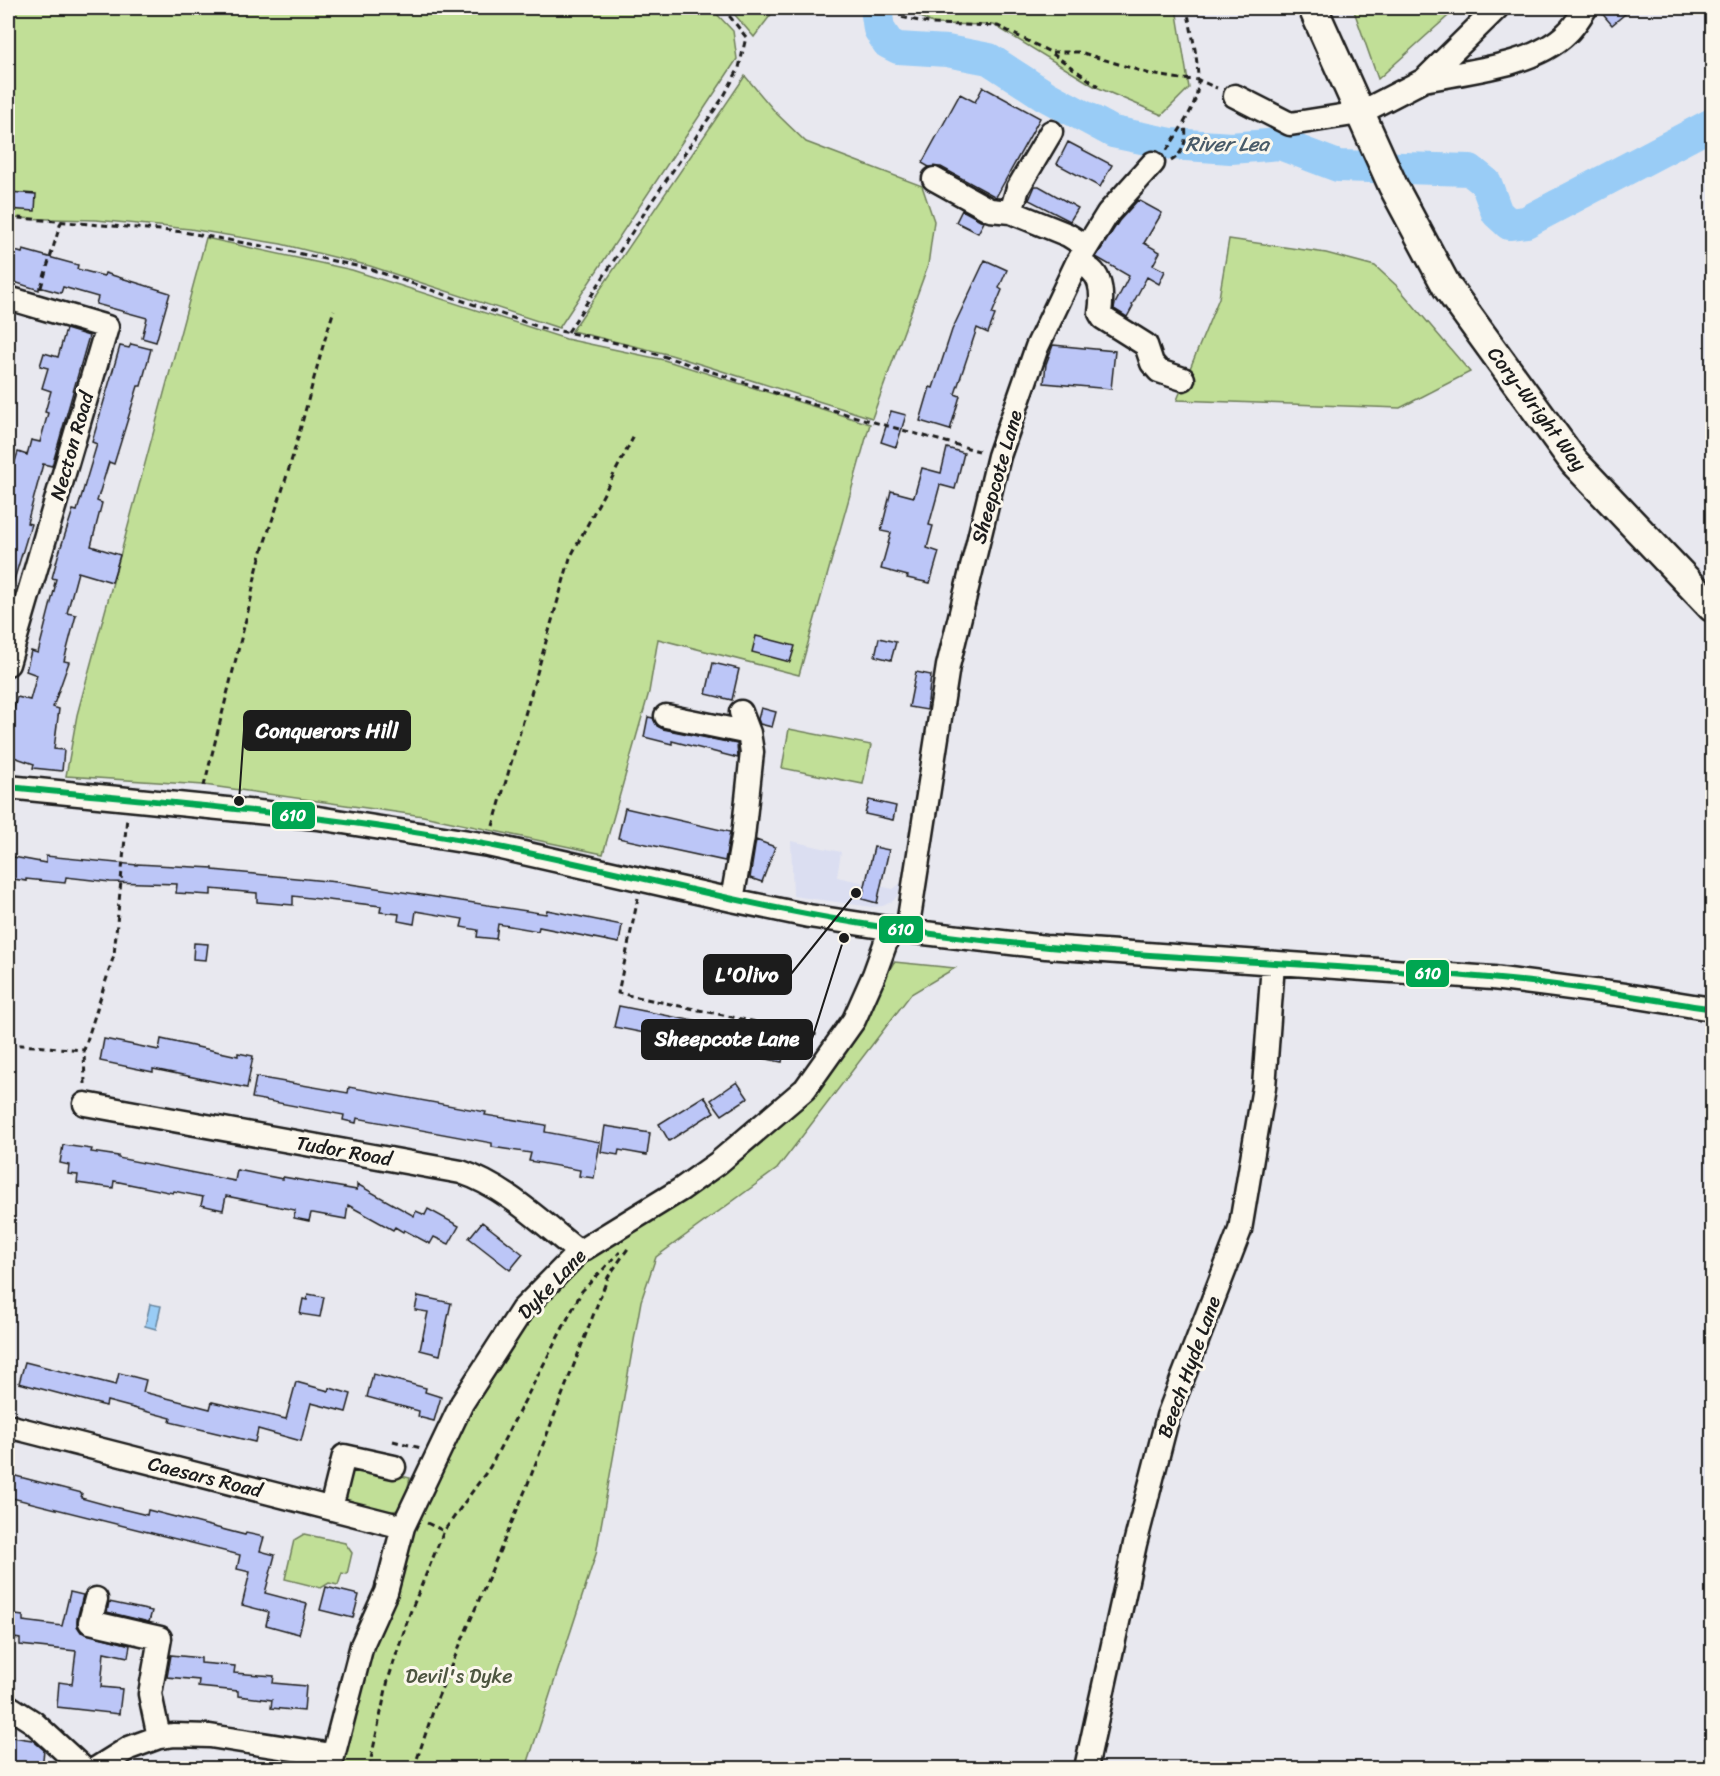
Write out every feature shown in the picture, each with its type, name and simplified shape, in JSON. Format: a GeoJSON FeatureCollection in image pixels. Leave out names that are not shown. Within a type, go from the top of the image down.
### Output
{"type":"FeatureCollection","features":[{"type":"Feature","properties":{"kind":"main road"},"geometry":{"type":"LineString","coordinates":[[1313,8],[1360,113]]}},
{"type":"Feature","properties":{"kind":"main road","name":"Cory-Wright Way"},"geometry":{"type":"LineString","coordinates":[[1360,113],[1393,186],[1447,287],[1574,462],[1713,607]]}},
{"type":"Feature","properties":{"kind":"street"},"geometry":{"type":"LineString","coordinates":[[1424,80],[1497,8]]}},
{"type":"Feature","properties":{"kind":"street"},"geometry":{"type":"LineString","coordinates":[[1235,96],[1290,124],[1360,113],[1424,80],[1515,61],[1549,47],[1568,33],[1586,8]]}},
{"type":"Feature","properties":{"kind":"street"},"geometry":{"type":"LineString","coordinates":[[1011,212],[1018,188],[1050,132]]}},
{"type":"Feature","properties":{"kind":"street","name":"Sheepcote Lane"},"geometry":{"type":"LineString","coordinates":[[899,930],[948,666],[999,456],[1037,347],[1082,255],[1108,213],[1164,158]]}},
{"type":"Feature","properties":{"kind":"street"},"geometry":{"type":"LineString","coordinates":[[934,179],[990,210],[1011,212],[1068,235],[1099,281],[1100,313],[1103,318],[1146,345],[1152,363],[1159,371],[1183,379]]}},
{"type":"Feature","properties":{"kind":"street","name":"Necton Road"},"geometry":{"type":"LineString","coordinates":[[8,297],[106,327],[8,664]]}},
{"type":"Feature","properties":{"kind":"street"},"geometry":{"type":"LineString","coordinates":[[666,716],[745,722],[752,752],[743,837],[732,900]]}},
{"type":"Feature","properties":{"kind":"street"},"geometry":{"type":"LineString","coordinates":[[8,787],[318,818],[488,845],[732,900],[899,930],[1046,947],[1493,978],[1713,1009]]}},
{"type":"Feature","properties":{"kind":"street","name":"Dyke Lane"},"geometry":{"type":"LineString","coordinates":[[331,1762],[362,1645],[386,1592],[403,1527],[462,1403],[522,1310],[579,1252],[680,1190],[718,1163],[805,1089],[854,1020],[874,975],[899,930]]}},
{"type":"Feature","properties":{"kind":"street","name":"Beech Hyde Lane"},"geometry":{"type":"LineString","coordinates":[[1086,1768],[1135,1544],[1168,1416],[1240,1230],[1264,1087],[1273,964]]}},
{"type":"Feature","properties":{"kind":"street","name":"Tudor Road"},"geometry":{"type":"LineString","coordinates":[[86,1104],[461,1172],[481,1178],[579,1252]]}},
{"type":"Feature","properties":{"kind":"street","name":"Caesars Road"},"geometry":{"type":"LineString","coordinates":[[8,1426],[403,1527]]}},
{"type":"Feature","properties":{"kind":"street"},"geometry":{"type":"LineString","coordinates":[[332,1508],[344,1456],[394,1467]]}},
{"type":"Feature","properties":{"kind":"street"},"geometry":{"type":"LineString","coordinates":[[96,1599],[90,1622],[160,1638],[150,1694],[159,1737]]}},
{"type":"Feature","properties":{"kind":"street"},"geometry":{"type":"LineString","coordinates":[[10,1712],[56,1742],[83,1768]]}},
{"type":"Feature","properties":{"kind":"street"},"geometry":{"type":"LineString","coordinates":[[97,1768],[129,1748],[159,1737],[191,1734],[331,1762]]}},
{"type":"Feature","properties":{"kind":"path"},"geometry":{"type":"LineString","coordinates":[[568,332],[652,201],[724,96],[739,68],[746,37],[723,8]]}},
{"type":"Feature","properties":{"kind":"path"},"geometry":{"type":"LineString","coordinates":[[898,8],[901,17],[933,24],[998,27],[1050,52],[1098,86]]}},
{"type":"Feature","properties":{"kind":"path"},"geometry":{"type":"LineString","coordinates":[[1164,158],[1197,94],[1198,80],[1187,8]]}},
{"type":"Feature","properties":{"kind":"path"},"geometry":{"type":"LineString","coordinates":[[1050,52],[1080,52],[1150,74],[1198,80]]}},
{"type":"Feature","properties":{"kind":"path"},"geometry":{"type":"LineString","coordinates":[[1164,158],[1183,151],[1186,134],[1185,121]]}},
{"type":"Feature","properties":{"kind":"path"},"geometry":{"type":"LineString","coordinates":[[8,217],[183,232],[279,249],[370,269],[545,329],[568,332],[670,358],[782,394],[999,456]]}},
{"type":"Feature","properties":{"kind":"path"},"geometry":{"type":"LineString","coordinates":[[35,304],[61,222]]}},
{"type":"Feature","properties":{"kind":"path"},"geometry":{"type":"LineString","coordinates":[[199,806],[251,599],[254,576],[288,473],[334,310]]}},
{"type":"Feature","properties":{"kind":"path"},"geometry":{"type":"LineString","coordinates":[[488,845],[570,558],[634,436]]}},
{"type":"Feature","properties":{"kind":"path"},"geometry":{"type":"LineString","coordinates":[[86,1104],[84,1050],[114,955],[129,799]]}},
{"type":"Feature","properties":{"kind":"path"},"geometry":{"type":"LineString","coordinates":[[641,879],[618,993],[841,1040]]}},
{"type":"Feature","properties":{"kind":"path"},"geometry":{"type":"LineString","coordinates":[[8,1044],[84,1050]]}},
{"type":"Feature","properties":{"kind":"path"},"geometry":{"type":"LineString","coordinates":[[369,1768],[388,1680],[410,1613],[444,1531],[490,1467],[582,1291],[630,1244],[608,1277],[525,1491],[438,1697],[414,1768]]}},
{"type":"Feature","properties":{"kind":"path"},"geometry":{"type":"LineString","coordinates":[[393,1441],[439,1453]]}},
{"type":"Feature","properties":{"kind":"shaded area"},"geometry":{"type":"Polygon","coordinates":[[[791,841],[841,852],[837,877],[893,889],[901,883],[898,895],[893,901],[883,906],[872,907],[793,896],[791,841]]]}},
{"type":"Feature","properties":{"kind":"green space"},"geometry":{"type":"Polygon","coordinates":[[[8,8],[711,8],[733,31],[737,59],[559,328],[370,266],[281,244],[190,229],[96,220],[8,218],[8,8]]]}},
{"type":"Feature","properties":{"kind":"green space"},"geometry":{"type":"Polygon","coordinates":[[[729,8],[776,8],[754,37],[729,8]]]}},
{"type":"Feature","properties":{"kind":"green space"},"geometry":{"type":"Polygon","coordinates":[[[904,8],[1176,8],[1189,88],[1162,115],[1094,86],[994,25],[934,24],[904,8]]]}},
{"type":"Feature","properties":{"kind":"green space"},"geometry":{"type":"Polygon","coordinates":[[[1353,8],[1457,8],[1378,79],[1353,8]]]}},
{"type":"Feature","properties":{"kind":"green space"},"geometry":{"type":"Polygon","coordinates":[[[745,76],[777,114],[806,142],[922,186],[934,221],[928,265],[872,418],[671,355],[572,331],[745,76]]]}},
{"type":"Feature","properties":{"kind":"green space"},"geometry":{"type":"Polygon","coordinates":[[[206,238],[352,270],[566,339],[664,360],[870,424],[799,675],[658,639],[649,692],[603,854],[423,816],[204,785],[66,776],[77,715],[206,238]]]}},
{"type":"Feature","properties":{"kind":"green space"},"geometry":{"type":"Polygon","coordinates":[[[1229,239],[1326,253],[1375,266],[1397,286],[1470,372],[1400,408],[1177,400],[1219,298],[1229,239]]]}},
{"type":"Feature","properties":{"kind":"green space"},"geometry":{"type":"Polygon","coordinates":[[[789,729],[871,745],[863,784],[782,768],[789,729]]]}},
{"type":"Feature","properties":{"kind":"green space","name":"Devil's Dyke"},"geometry":{"type":"Polygon","coordinates":[[[894,962],[955,968],[911,994],[777,1169],[656,1257],[641,1301],[596,1554],[526,1768],[331,1768],[411,1526],[475,1397],[530,1311],[594,1245],[812,1087],[861,1017],[894,962]]]}},
{"type":"Feature","properties":{"kind":"green space"},"geometry":{"type":"Polygon","coordinates":[[[356,1465],[410,1478],[402,1506],[398,1510],[391,1511],[374,1510],[345,1498],[348,1468],[356,1465]]]}},
{"type":"Feature","properties":{"kind":"green space"},"geometry":{"type":"Polygon","coordinates":[[[304,1534],[345,1543],[352,1553],[347,1574],[342,1573],[338,1585],[329,1583],[321,1588],[285,1579],[294,1540],[304,1534]]]}},
{"type":"Feature","properties":{"kind":"water"},"geometry":{"type":"Polygon","coordinates":[[[150,1304],[161,1306],[156,1329],[145,1326],[150,1304]]]}},
{"type":"Feature","properties":{"kind":"building"},"geometry":{"type":"Polygon","coordinates":[[[1599,8],[1632,8],[1612,25],[1599,8]]]}},
{"type":"Feature","properties":{"kind":"building"},"geometry":{"type":"Polygon","coordinates":[[[983,87],[1040,118],[996,197],[941,167],[929,167],[922,163],[960,94],[975,102],[983,87]]]}},
{"type":"Feature","properties":{"kind":"building"},"geometry":{"type":"Polygon","coordinates":[[[1068,142],[1112,165],[1100,187],[1057,164],[1068,142]]]}},
{"type":"Feature","properties":{"kind":"building"},"geometry":{"type":"Polygon","coordinates":[[[1035,186],[1039,186],[1078,208],[1070,221],[1029,200],[1035,186]]]}},
{"type":"Feature","properties":{"kind":"building"},"geometry":{"type":"Polygon","coordinates":[[[8,192],[36,194],[35,211],[8,209],[8,192]]]}},
{"type":"Feature","properties":{"kind":"building"},"geometry":{"type":"Polygon","coordinates":[[[1138,200],[1162,213],[1144,243],[1160,252],[1153,265],[1165,271],[1159,284],[1147,277],[1127,317],[1114,309],[1129,276],[1096,257],[1119,221],[1138,200]]]}},
{"type":"Feature","properties":{"kind":"building"},"geometry":{"type":"Polygon","coordinates":[[[962,210],[984,222],[978,233],[956,222],[962,210]]]}},
{"type":"Feature","properties":{"kind":"building"},"geometry":{"type":"Polygon","coordinates":[[[8,249],[22,253],[23,250],[78,265],[77,269],[104,276],[105,273],[170,293],[156,342],[142,338],[147,318],[96,304],[98,297],[63,287],[61,293],[39,287],[39,290],[8,280],[8,249]]]}},
{"type":"Feature","properties":{"kind":"building"},"geometry":{"type":"Polygon","coordinates":[[[985,260],[1007,270],[999,288],[1002,290],[992,314],[995,315],[988,333],[977,328],[955,394],[960,396],[950,430],[920,421],[930,387],[933,388],[952,330],[985,260]]]}},
{"type":"Feature","properties":{"kind":"building"},"geometry":{"type":"Polygon","coordinates":[[[66,329],[89,336],[52,466],[43,464],[27,523],[31,524],[11,590],[8,590],[8,483],[18,452],[27,455],[31,440],[40,442],[51,391],[42,388],[48,368],[40,366],[44,353],[58,357],[66,329]]]}},
{"type":"Feature","properties":{"kind":"building"},"geometry":{"type":"Polygon","coordinates":[[[131,344],[151,349],[141,386],[138,386],[114,464],[109,462],[97,501],[102,503],[91,546],[120,555],[112,582],[78,572],[67,613],[76,615],[64,661],[69,662],[53,707],[59,709],[54,749],[64,750],[62,771],[33,768],[34,764],[8,755],[8,731],[17,697],[30,700],[37,675],[26,671],[31,651],[38,653],[55,587],[56,579],[52,578],[73,510],[77,511],[97,444],[92,442],[120,346],[129,348],[131,344]]]}},
{"type":"Feature","properties":{"kind":"building"},"geometry":{"type":"Polygon","coordinates":[[[1053,345],[1115,351],[1111,389],[1044,383],[1046,364],[1053,345]]]}},
{"type":"Feature","properties":{"kind":"building"},"geometry":{"type":"Polygon","coordinates":[[[891,411],[906,415],[896,447],[881,442],[891,411]]]}},
{"type":"Feature","properties":{"kind":"building"},"geometry":{"type":"Polygon","coordinates":[[[947,448],[964,453],[955,489],[940,485],[929,525],[933,526],[927,548],[939,552],[930,583],[881,569],[891,533],[881,531],[891,491],[914,497],[922,468],[941,473],[947,448]]]}},
{"type":"Feature","properties":{"kind":"building"},"geometry":{"type":"Polygon","coordinates":[[[756,636],[795,646],[790,662],[752,652],[756,636]]]}},
{"type":"Feature","properties":{"kind":"building"},"geometry":{"type":"Polygon","coordinates":[[[879,638],[896,642],[891,660],[875,656],[879,638]]]}},
{"type":"Feature","properties":{"kind":"building"},"geometry":{"type":"Polygon","coordinates":[[[713,663],[739,669],[732,700],[706,694],[713,663]]]}},
{"type":"Feature","properties":{"kind":"building"},"geometry":{"type":"Polygon","coordinates":[[[916,672],[931,675],[927,710],[909,707],[916,672]]]}},
{"type":"Feature","properties":{"kind":"building"},"geometry":{"type":"Polygon","coordinates":[[[761,708],[776,712],[772,727],[760,724],[758,719],[761,708]]]}},
{"type":"Feature","properties":{"kind":"building"},"geometry":{"type":"Polygon","coordinates":[[[648,717],[653,718],[657,726],[663,729],[737,744],[738,758],[672,741],[672,744],[644,737],[648,717]]]}},
{"type":"Feature","properties":{"kind":"building"},"geometry":{"type":"Polygon","coordinates":[[[869,800],[896,806],[893,820],[865,814],[869,800]]]}},
{"type":"Feature","properties":{"kind":"building"},"geometry":{"type":"Polygon","coordinates":[[[625,808],[730,832],[725,861],[618,838],[625,808]]]}},
{"type":"Feature","properties":{"kind":"building"},"geometry":{"type":"Polygon","coordinates":[[[756,840],[775,847],[762,882],[750,878],[756,840]]]}},
{"type":"Feature","properties":{"kind":"building"},"geometry":{"type":"Polygon","coordinates":[[[874,847],[889,850],[877,903],[862,899],[874,847]]]}},
{"type":"Feature","properties":{"kind":"building"},"geometry":{"type":"Polygon","coordinates":[[[8,856],[46,863],[46,856],[137,865],[213,868],[213,870],[337,882],[546,914],[547,910],[622,925],[619,943],[539,927],[538,931],[498,924],[496,939],[477,937],[478,930],[461,927],[463,919],[416,911],[414,924],[398,921],[399,914],[380,912],[381,906],[293,896],[293,905],[257,902],[257,893],[211,889],[211,895],[176,893],[177,884],[110,882],[66,877],[65,883],[8,878],[8,856]]]}},
{"type":"Feature","properties":{"kind":"building"},"geometry":{"type":"Polygon","coordinates":[[[194,943],[208,944],[206,960],[193,959],[194,943]]]}},
{"type":"Feature","properties":{"kind":"building"},"geometry":{"type":"Polygon","coordinates":[[[619,1006],[690,1019],[786,1042],[782,1062],[722,1050],[723,1044],[681,1035],[680,1040],[614,1027],[619,1006]]]}},
{"type":"Feature","properties":{"kind":"building"},"geometry":{"type":"Polygon","coordinates":[[[104,1039],[159,1050],[161,1039],[238,1056],[238,1053],[253,1056],[247,1088],[100,1061],[104,1039]]]}},
{"type":"Feature","properties":{"kind":"building"},"geometry":{"type":"Polygon","coordinates":[[[256,1077],[348,1093],[349,1087],[546,1125],[545,1132],[600,1142],[594,1178],[579,1176],[580,1170],[529,1161],[531,1153],[492,1147],[492,1143],[357,1118],[356,1123],[343,1120],[344,1115],[252,1098],[256,1077]]]}},
{"type":"Feature","properties":{"kind":"building"},"geometry":{"type":"Polygon","coordinates":[[[737,1082],[748,1098],[722,1115],[711,1100],[737,1082]]]}},
{"type":"Feature","properties":{"kind":"building"},"geometry":{"type":"Polygon","coordinates":[[[704,1096],[714,1112],[669,1141],[659,1124],[704,1096]]]}},
{"type":"Feature","properties":{"kind":"building"},"geometry":{"type":"Polygon","coordinates":[[[605,1126],[650,1133],[647,1155],[619,1150],[618,1155],[601,1152],[605,1126]]]}},
{"type":"Feature","properties":{"kind":"building"},"geometry":{"type":"Polygon","coordinates":[[[63,1145],[92,1149],[91,1152],[235,1181],[237,1170],[357,1190],[357,1184],[414,1216],[416,1211],[425,1215],[428,1209],[459,1226],[449,1244],[434,1237],[430,1244],[404,1230],[403,1232],[395,1227],[393,1230],[348,1205],[346,1219],[311,1213],[309,1221],[294,1218],[295,1210],[226,1196],[223,1210],[201,1205],[203,1197],[174,1191],[173,1193],[114,1181],[113,1188],[77,1183],[78,1175],[68,1174],[69,1165],[60,1163],[63,1145]]]}},
{"type":"Feature","properties":{"kind":"building"},"geometry":{"type":"Polygon","coordinates":[[[482,1222],[523,1254],[510,1270],[469,1238],[482,1222]]]}},
{"type":"Feature","properties":{"kind":"building"},"geometry":{"type":"Polygon","coordinates":[[[308,1294],[324,1297],[320,1317],[300,1314],[303,1299],[307,1300],[308,1294]]]}},
{"type":"Feature","properties":{"kind":"building"},"geometry":{"type":"Polygon","coordinates":[[[418,1296],[451,1303],[440,1355],[420,1350],[428,1312],[415,1310],[418,1296]]]}},
{"type":"Feature","properties":{"kind":"building"},"geometry":{"type":"Polygon","coordinates":[[[25,1362],[116,1385],[119,1373],[146,1380],[143,1392],[210,1409],[212,1402],[286,1419],[296,1382],[351,1394],[346,1412],[311,1403],[301,1441],[258,1429],[255,1442],[170,1422],[171,1418],[107,1401],[106,1406],[19,1383],[25,1362]]]}},
{"type":"Feature","properties":{"kind":"building"},"geometry":{"type":"Polygon","coordinates":[[[373,1374],[426,1388],[425,1392],[441,1397],[434,1421],[418,1417],[419,1411],[367,1397],[373,1374]]]}},
{"type":"Feature","properties":{"kind":"building"},"geometry":{"type":"Polygon","coordinates":[[[8,1474],[82,1493],[81,1498],[114,1507],[147,1515],[148,1510],[245,1535],[246,1533],[264,1537],[260,1551],[275,1555],[265,1593],[307,1604],[299,1634],[266,1625],[269,1612],[242,1605],[250,1572],[237,1569],[240,1555],[8,1497],[8,1474]]]}},
{"type":"Feature","properties":{"kind":"building"},"geometry":{"type":"Polygon","coordinates":[[[326,1587],[359,1595],[353,1618],[320,1610],[326,1587]]]}},
{"type":"Feature","properties":{"kind":"building"},"geometry":{"type":"Polygon","coordinates":[[[70,1592],[83,1595],[77,1619],[77,1626],[81,1632],[130,1645],[128,1657],[104,1652],[101,1687],[122,1689],[119,1714],[57,1707],[59,1682],[72,1684],[76,1651],[20,1645],[20,1639],[8,1637],[8,1614],[23,1616],[23,1621],[62,1626],[70,1592]]]}},
{"type":"Feature","properties":{"kind":"building"},"geometry":{"type":"Polygon","coordinates":[[[109,1602],[152,1611],[149,1622],[107,1612],[109,1602]]]}},
{"type":"Feature","properties":{"kind":"building"},"geometry":{"type":"Polygon","coordinates":[[[171,1655],[201,1658],[201,1663],[235,1666],[234,1673],[274,1676],[273,1683],[306,1686],[304,1711],[271,1708],[272,1700],[238,1696],[238,1691],[198,1687],[199,1680],[167,1677],[171,1655]]]}},
{"type":"Feature","properties":{"kind":"building"},"geometry":{"type":"Polygon","coordinates":[[[12,1737],[32,1740],[44,1750],[42,1768],[8,1768],[12,1737]]]}},
{"type":"Feature","properties":{"kind":"waterway","name":"River Lea"},"geometry":{"type":"LineString","coordinates":[[876,8],[879,29],[888,43],[898,48],[947,51],[989,59],[1046,96],[1113,132],[1171,144],[1231,148],[1280,144],[1338,166],[1470,170],[1486,183],[1497,213],[1509,224],[1526,222],[1712,124]]}},
{"type":"Feature","properties":{"kind":"transit line","name":"610"},"geometry":{"type":"LineString","coordinates":[[8,787],[249,810],[429,834],[541,856],[695,891],[903,930],[1049,947],[1517,981],[1601,991],[1712,1009]]}},
{"type":"Feature","properties":{"kind":"place","name":"Conquerors Hill"},"geometry":{"type":"Point","coordinates":[239,801]}},
{"type":"Feature","properties":{"kind":"place","name":"L'Olivo"},"geometry":{"type":"Point","coordinates":[856,893]}},
{"type":"Feature","properties":{"kind":"place","name":"Sheepcote Lane"},"geometry":{"type":"Point","coordinates":[844,938]}}]}
